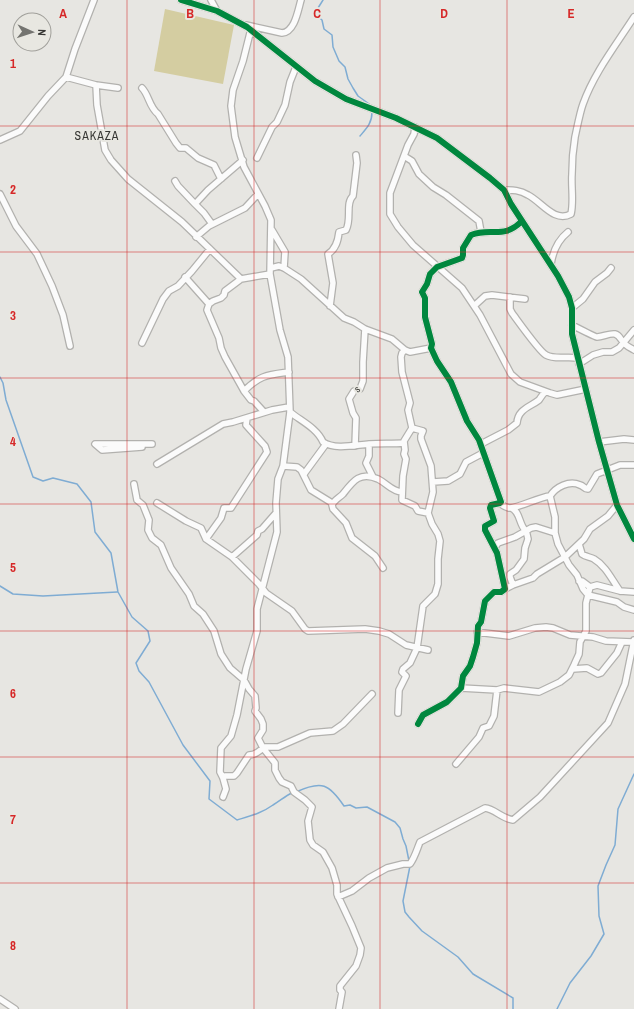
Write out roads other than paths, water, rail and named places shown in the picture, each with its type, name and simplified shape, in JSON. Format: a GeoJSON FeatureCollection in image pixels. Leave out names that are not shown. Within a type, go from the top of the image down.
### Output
{"type":"FeatureCollection","features":[{"type":"Feature","properties":{"kind":"street"},"geometry":{"type":"LineString","coordinates":[[0,140],[20,131],[48,96],[66,77],[94,0]]}},
{"type":"Feature","properties":{"kind":"street"},"geometry":{"type":"LineString","coordinates":[[180,0],[217,11],[251,29],[296,67],[346,99],[415,127],[437,138],[504,190],[511,204],[551,264],[570,297],[572,308],[572,334],[598,442],[617,505],[634,540]]}},
{"type":"Feature","properties":{"kind":"street"},"geometry":{"type":"LineString","coordinates":[[211,0],[217,11]]}},
{"type":"Feature","properties":{"kind":"street"},"geometry":{"type":"LineString","coordinates":[[242,24],[286,33],[290,30],[296,17],[301,0]]}},
{"type":"Feature","properties":{"kind":"street"},"geometry":{"type":"LineString","coordinates":[[504,190],[518,190],[529,195],[551,214],[562,216],[571,214],[575,137],[582,106],[593,82],[610,52],[634,17]]}},
{"type":"Feature","properties":{"kind":"street"},"geometry":{"type":"LineString","coordinates":[[223,797],[226,789],[220,772],[221,748],[231,736],[246,669],[258,631],[257,609],[277,532],[276,504],[278,479],[283,466],[290,410],[288,357],[280,330],[270,271],[272,229],[269,214],[247,173],[235,137],[231,97],[243,61],[251,29]]}},
{"type":"Feature","properties":{"kind":"street"},"geometry":{"type":"LineString","coordinates":[[257,158],[272,127],[277,122],[285,105],[290,82],[296,67]]}},
{"type":"Feature","properties":{"kind":"street"},"geometry":{"type":"LineString","coordinates":[[66,77],[96,85],[118,88]]}},
{"type":"Feature","properties":{"kind":"street"},"geometry":{"type":"LineString","coordinates":[[96,85],[97,104],[105,150],[111,160],[128,179],[182,222],[241,279]]}},
{"type":"Feature","properties":{"kind":"street"},"geometry":{"type":"LineString","coordinates":[[142,88],[147,95],[151,106],[158,114],[180,148],[186,148],[198,158],[214,165],[221,179]]}},
{"type":"Feature","properties":{"kind":"street"},"geometry":{"type":"LineString","coordinates":[[415,127],[414,134],[390,193],[390,214],[398,227],[413,245],[462,288],[474,306],[511,374],[520,382],[557,395],[586,389]]}},
{"type":"Feature","properties":{"kind":"street"},"geometry":{"type":"LineString","coordinates":[[330,306],[333,283],[328,254],[333,251],[337,244],[339,232],[346,230],[349,224],[349,204],[350,199],[353,196],[357,163],[356,155]]}},
{"type":"Feature","properties":{"kind":"street"},"geometry":{"type":"LineString","coordinates":[[404,156],[412,161],[419,174],[433,187],[446,195],[479,221],[481,232]]}},
{"type":"Feature","properties":{"kind":"street"},"geometry":{"type":"LineString","coordinates":[[195,204],[243,160]]}},
{"type":"Feature","properties":{"kind":"street"},"geometry":{"type":"LineString","coordinates":[[175,181],[212,224]]}},
{"type":"Feature","properties":{"kind":"street"},"geometry":{"type":"LineString","coordinates":[[0,194],[16,226],[32,245],[52,286],[63,315],[70,346]]}},
{"type":"Feature","properties":{"kind":"street"},"geometry":{"type":"LineString","coordinates":[[196,237],[212,224],[245,208],[258,194]]}},
{"type":"Feature","properties":{"kind":"street"},"geometry":{"type":"LineString","coordinates":[[500,503],[498,489],[483,453],[481,444],[431,348],[432,344],[425,317],[425,298],[422,292],[427,284],[430,274],[437,267],[462,258],[463,248],[467,239],[471,235],[481,232],[493,233],[506,231],[514,228],[522,221]]}},
{"type":"Feature","properties":{"kind":"street"},"geometry":{"type":"LineString","coordinates":[[272,229],[285,252],[284,268]]}},
{"type":"Feature","properties":{"kind":"street"},"geometry":{"type":"LineString","coordinates":[[551,264],[553,251],[563,236],[568,232]]}},
{"type":"Feature","properties":{"kind":"street"},"geometry":{"type":"LineString","coordinates":[[142,343],[168,291],[178,286],[210,249]]}},
{"type":"Feature","properties":{"kind":"street"},"geometry":{"type":"LineString","coordinates":[[264,412],[244,391],[221,348],[219,338],[207,310],[209,304],[221,298],[225,292],[241,279],[270,271],[279,266],[301,280],[344,318],[365,329],[392,339],[405,350],[410,352],[431,348]]}},
{"type":"Feature","properties":{"kind":"street"},"geometry":{"type":"LineString","coordinates":[[572,308],[583,299],[595,282],[611,268]]}},
{"type":"Feature","properties":{"kind":"street"},"geometry":{"type":"LineString","coordinates":[[185,277],[209,304]]}},
{"type":"Feature","properties":{"kind":"street"},"geometry":{"type":"LineString","coordinates":[[474,306],[485,296],[492,295],[525,299]]}},
{"type":"Feature","properties":{"kind":"street"},"geometry":{"type":"LineString","coordinates":[[510,297],[510,309],[512,313],[529,336],[546,355],[578,361],[603,352],[612,352],[619,348],[634,330]]}},
{"type":"Feature","properties":{"kind":"street"},"geometry":{"type":"LineString","coordinates":[[572,325],[591,333],[595,337],[614,334],[618,335],[623,343],[634,350]]}},
{"type":"Feature","properties":{"kind":"street","name":"s"},"geometry":{"type":"LineString","coordinates":[[355,446],[356,418],[353,414],[349,399],[354,391],[360,389],[362,386],[362,362],[365,329]]}},
{"type":"Feature","properties":{"kind":"street"},"geometry":{"type":"LineString","coordinates":[[405,350],[401,357],[402,372],[410,403],[408,410],[412,428],[404,441],[404,454],[406,459],[403,470],[403,502],[416,506],[418,511],[428,513]]}},
{"type":"Feature","properties":{"kind":"street"},"geometry":{"type":"LineString","coordinates":[[244,391],[261,376],[289,372]]}},
{"type":"Feature","properties":{"kind":"street"},"geometry":{"type":"LineString","coordinates":[[481,444],[517,424],[519,416],[530,404],[538,400],[545,392]]}},
{"type":"Feature","properties":{"kind":"street"},"geometry":{"type":"LineString","coordinates":[[157,464],[224,424],[264,412],[290,410],[315,430],[323,442],[330,445],[355,446],[404,443]]}},
{"type":"Feature","properties":{"kind":"street"},"geometry":{"type":"LineString","coordinates":[[206,539],[221,518],[224,508],[231,508],[267,452],[265,446],[246,425],[247,418]]}},
{"type":"Feature","properties":{"kind":"street"},"geometry":{"type":"LineString","coordinates":[[398,713],[399,690],[406,676],[402,672],[403,669],[410,663],[418,648],[423,606],[435,594],[438,584],[440,541],[428,513],[433,492],[431,466],[421,439],[423,431],[412,428]]}},
{"type":"Feature","properties":{"kind":"street"},"geometry":{"type":"LineString","coordinates":[[598,442],[624,439],[634,440]]}},
{"type":"Feature","properties":{"kind":"street"},"geometry":{"type":"LineString","coordinates":[[142,447],[102,450],[95,444],[152,444]]}},
{"type":"Feature","properties":{"kind":"street"},"geometry":{"type":"LineString","coordinates":[[304,474],[326,444]]}},
{"type":"Feature","properties":{"kind":"street"},"geometry":{"type":"LineString","coordinates":[[369,444],[369,456],[366,463],[373,477]]}},
{"type":"Feature","properties":{"kind":"street"},"geometry":{"type":"LineString","coordinates":[[433,482],[448,480],[460,474],[466,462],[483,453]]}},
{"type":"Feature","properties":{"kind":"street"},"geometry":{"type":"LineString","coordinates":[[512,508],[550,496],[553,491],[567,483],[580,484],[588,490],[597,474],[606,469],[620,465],[634,465]]}},
{"type":"Feature","properties":{"kind":"street"},"geometry":{"type":"LineString","coordinates":[[283,466],[301,470],[311,490],[332,503],[332,507],[346,523],[352,538],[375,556],[383,568]]}},
{"type":"Feature","properties":{"kind":"street"},"geometry":{"type":"LineString","coordinates":[[332,503],[342,496],[348,486],[358,478],[367,476],[373,477],[395,491],[402,492]]}},
{"type":"Feature","properties":{"kind":"street"},"geometry":{"type":"LineString","coordinates":[[134,484],[137,500],[143,505],[149,520],[148,530],[152,538],[161,545],[168,562],[189,594],[194,606],[203,614],[214,631],[221,654],[230,668],[244,680],[248,689],[255,696],[255,711],[261,719],[263,730],[258,738],[263,748],[275,763],[276,774],[282,782],[291,786],[294,792],[312,807],[308,821],[310,840],[313,845],[323,852],[332,868],[338,896],[352,926],[360,948],[360,956],[356,966],[340,986],[340,990],[342,992],[339,1009]]}},
{"type":"Feature","properties":{"kind":"street"},"geometry":{"type":"LineString","coordinates":[[550,496],[555,517],[555,533],[568,565],[577,575],[588,595],[617,602],[624,607],[634,610]]}},
{"type":"Feature","properties":{"kind":"street"},"geometry":{"type":"LineString","coordinates":[[157,503],[186,521],[201,528],[206,539],[232,557],[266,593],[292,611],[308,631],[365,629],[379,631],[389,634],[406,645],[428,650]]}},
{"type":"Feature","properties":{"kind":"street"},"geometry":{"type":"LineString","coordinates":[[505,589],[495,547],[485,526],[494,520],[490,505],[500,503],[504,506],[512,508],[516,511],[521,526],[526,530],[528,539],[524,559],[516,570],[510,574],[513,585]]}},
{"type":"Feature","properties":{"kind":"street"},"geometry":{"type":"LineString","coordinates":[[418,724],[423,715],[447,702],[461,688],[477,643],[478,626],[481,622],[485,601],[494,592],[501,592],[513,585],[533,578],[565,557],[584,539],[590,529],[608,516],[617,505]]}},
{"type":"Feature","properties":{"kind":"street"},"geometry":{"type":"LineString","coordinates":[[232,557],[257,535],[258,531],[262,529],[276,513]]}},
{"type":"Feature","properties":{"kind":"street"},"geometry":{"type":"LineString","coordinates":[[495,547],[498,543],[515,537],[531,528],[536,527],[555,533]]}},
{"type":"Feature","properties":{"kind":"street"},"geometry":{"type":"LineString","coordinates":[[579,544],[582,554],[593,558],[604,567],[620,591]]}},
{"type":"Feature","properties":{"kind":"street"},"geometry":{"type":"LineString","coordinates":[[579,581],[582,581],[590,587]]}},
{"type":"Feature","properties":{"kind":"street"},"geometry":{"type":"LineString","coordinates":[[590,587],[597,585],[620,591],[634,592]]}},
{"type":"Feature","properties":{"kind":"street"},"geometry":{"type":"LineString","coordinates":[[461,688],[497,690],[504,688],[539,692],[560,682],[569,675],[579,654],[580,642],[584,636],[590,587]]}},
{"type":"Feature","properties":{"kind":"street"},"geometry":{"type":"LineString","coordinates":[[338,896],[352,891],[369,878],[387,868],[410,864],[419,850],[418,846],[420,842],[485,808],[490,809],[506,819],[513,820],[540,797],[608,723],[625,684],[634,641],[606,641],[584,636],[570,635],[546,627],[535,628],[509,636],[477,632]]}},
{"type":"Feature","properties":{"kind":"street"},"geometry":{"type":"LineString","coordinates":[[572,669],[587,668],[598,674],[601,673],[617,653],[622,642]]}},
{"type":"Feature","properties":{"kind":"street"},"geometry":{"type":"LineString","coordinates":[[456,764],[479,737],[483,728],[489,726],[494,716],[497,690]]}},
{"type":"Feature","properties":{"kind":"street"},"geometry":{"type":"LineString","coordinates":[[223,778],[225,776],[234,776],[250,755],[257,754],[265,747],[278,747],[310,733],[333,731],[343,724],[372,694]]}},
{"type":"Feature","properties":{"kind":"street"},"geometry":{"type":"LineString","coordinates":[[0,999],[15,1009]]}},
{"type":"Feature","properties":{"kind":"waterway"},"geometry":{"type":"LineString","coordinates":[[323,0],[318,8],[317,16],[322,20],[324,29],[332,35],[333,47],[339,61],[345,67],[348,79],[353,88],[358,96],[372,106],[372,108]]}},
{"type":"Feature","properties":{"kind":"waterway"},"geometry":{"type":"LineString","coordinates":[[360,136],[367,128],[372,112]]}},
{"type":"Feature","properties":{"kind":"waterway"},"geometry":{"type":"LineString","coordinates":[[0,377],[3,383],[6,400],[33,477],[43,481],[53,478],[77,484],[91,502],[95,532],[111,553],[118,592],[132,617],[148,631],[150,641],[136,663],[139,671],[149,682],[183,745],[210,781],[209,799],[237,820],[265,810],[292,793]]}},
{"type":"Feature","properties":{"kind":"waterway"},"geometry":{"type":"LineString","coordinates":[[0,586],[13,594],[43,596],[117,592]]}},
{"type":"Feature","properties":{"kind":"waterway"},"geometry":{"type":"LineString","coordinates":[[557,1009],[570,983],[591,956],[604,934],[599,916],[598,886],[615,845],[618,809],[634,774]]}},
{"type":"Feature","properties":{"kind":"waterway"},"geometry":{"type":"LineString","coordinates":[[296,792],[312,786],[324,786],[334,793],[344,806],[350,805],[356,808],[367,807],[395,822],[400,828],[409,861]]}},
{"type":"Feature","properties":{"kind":"waterway"},"geometry":{"type":"LineString","coordinates":[[410,866],[403,901],[405,912],[422,931],[458,957],[473,974],[513,998],[513,1009]]}},
{"type":"Feature","properties":{"kind":"district","name":"SAKAZA"},"geometry":{"type":"Point","coordinates":[97,136]}}]}
